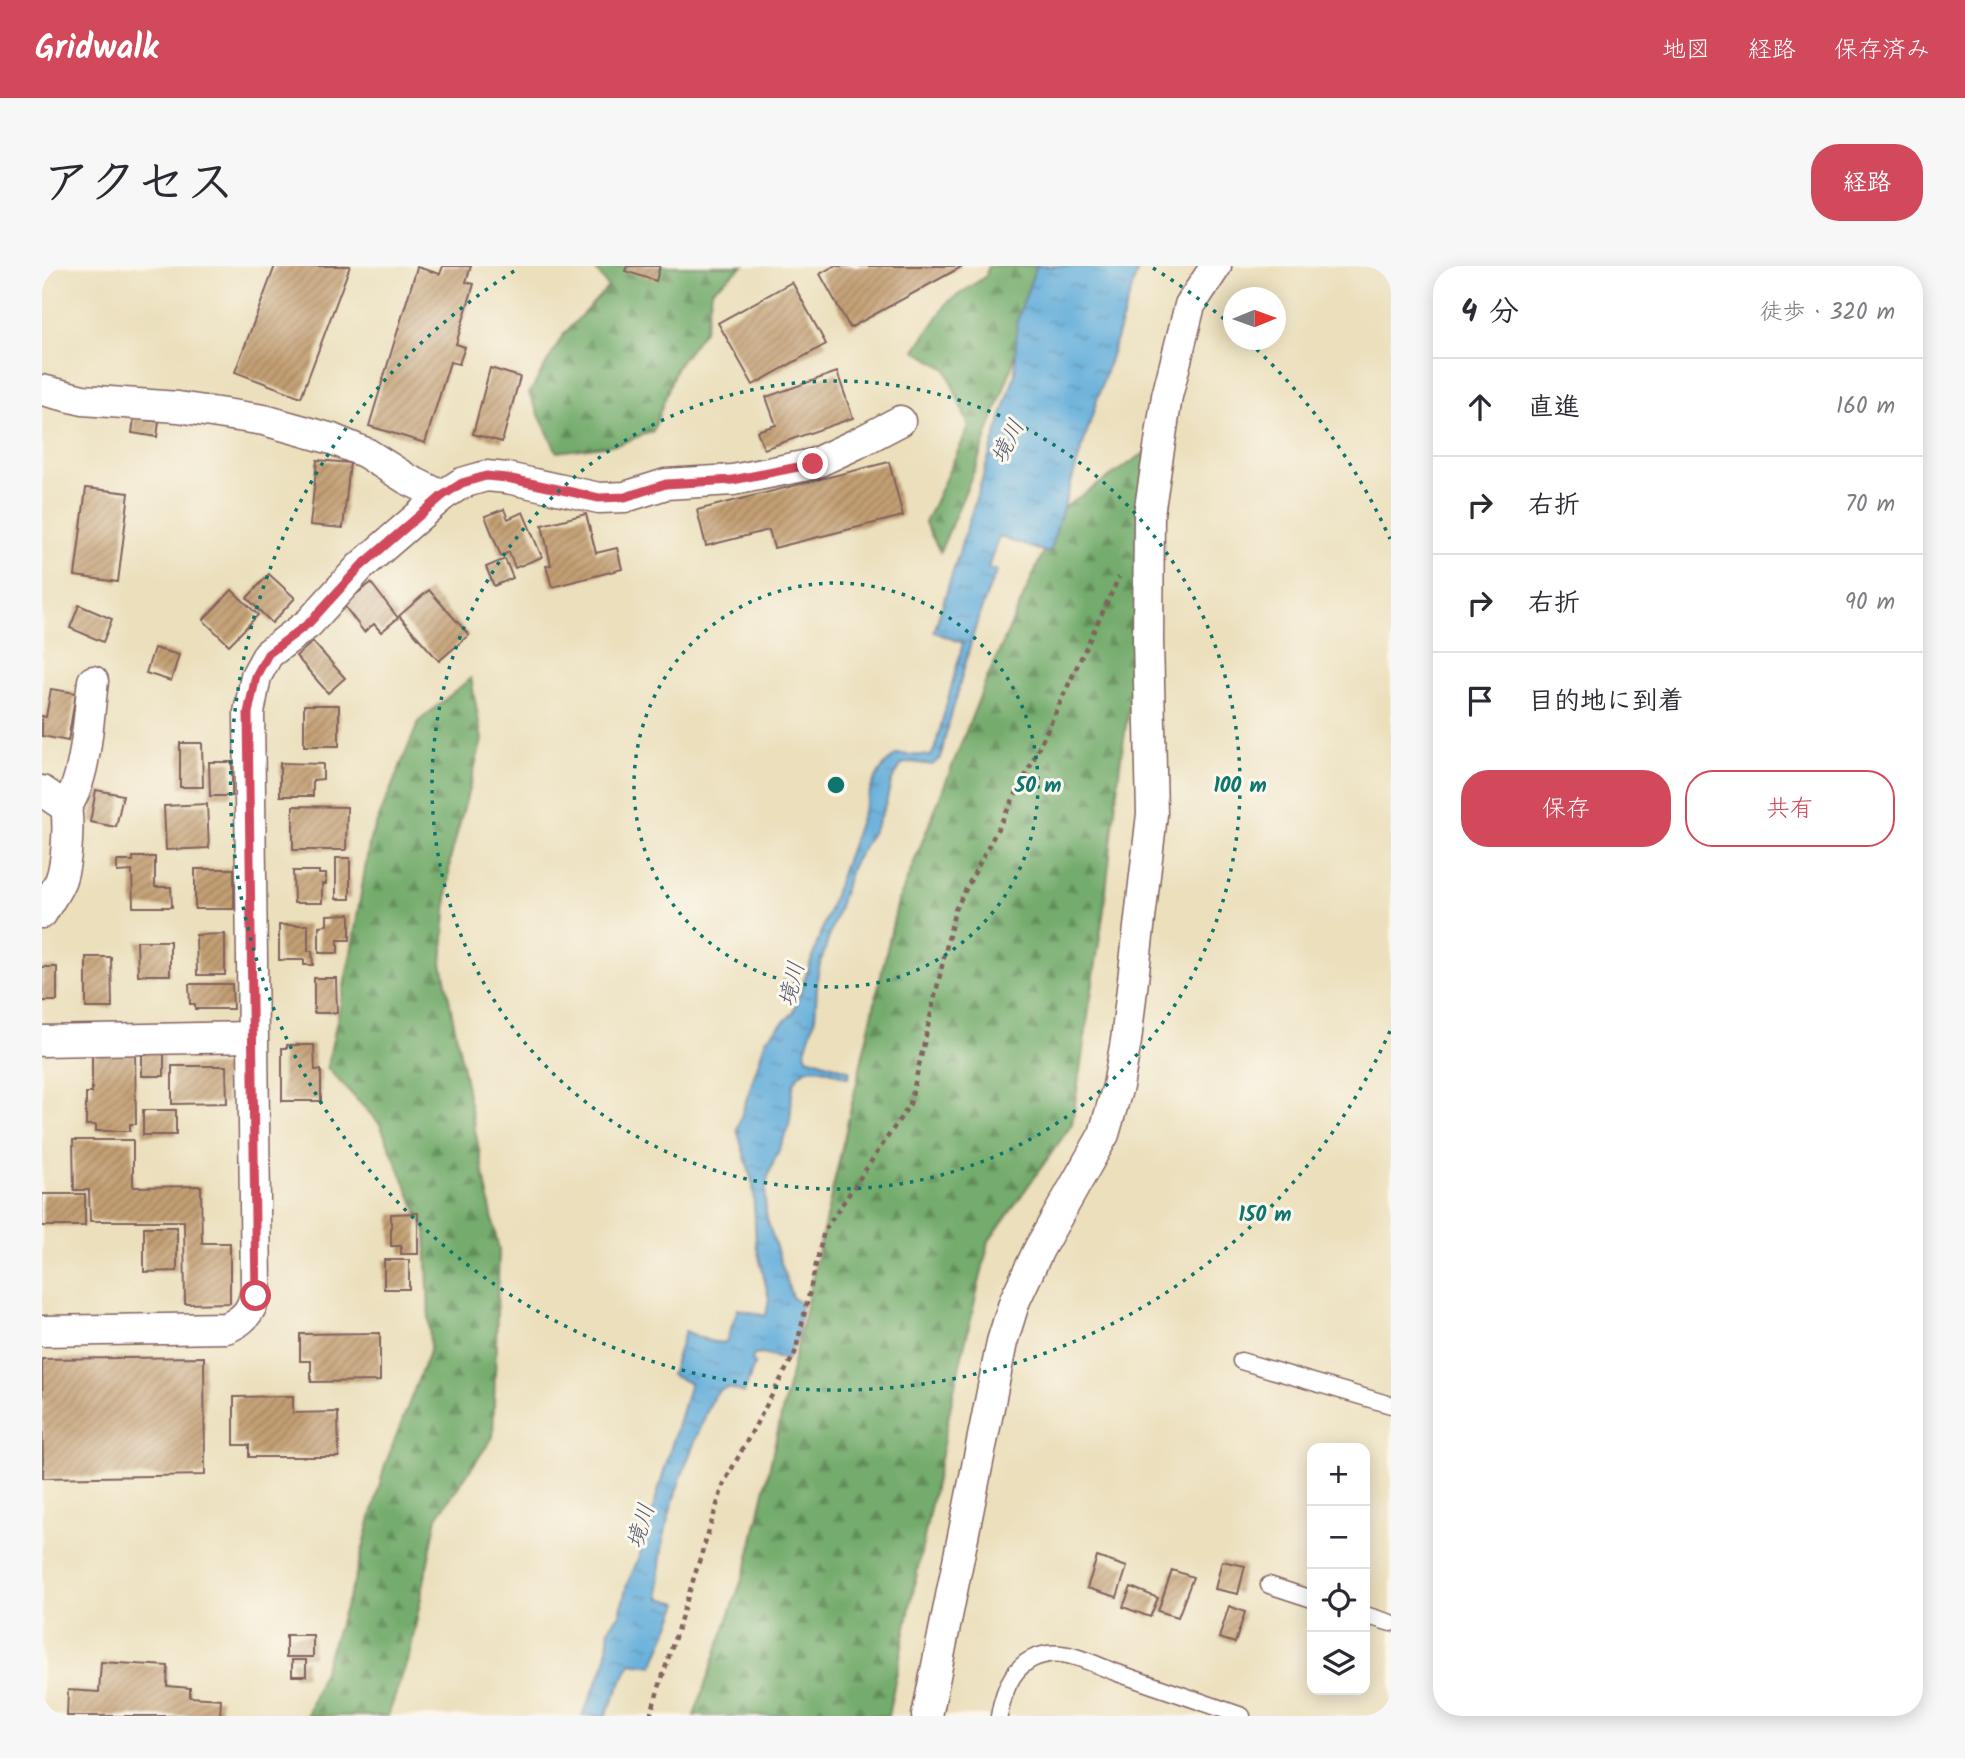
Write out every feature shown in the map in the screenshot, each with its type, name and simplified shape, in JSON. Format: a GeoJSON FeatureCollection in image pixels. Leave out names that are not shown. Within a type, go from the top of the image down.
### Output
{"type":"FeatureCollection","features":[{"type":"Feature","properties":{"kind":"street"},"geometry":{"type":"LineString","coordinates":[[927,1716],[1005,1332],[1015,1300],[1039,1248],[1104,1134],[1118,1086],[1126,1041],[1152,814],[1148,639],[1149,514],[1167,397],[1190,305],[1216,266]]}},
{"type":"Feature","properties":{"kind":"street"},"geometry":{"type":"LineString","coordinates":[[42,390],[83,400],[178,407],[264,420],[332,439],[366,453],[407,479],[442,496]]}},
{"type":"Feature","properties":{"kind":"street"},"geometry":{"type":"LineString","coordinates":[[42,1331],[226,1328],[238,1323],[253,1306],[256,1286],[248,713],[256,676],[268,654],[309,623],[360,567],[442,496],[462,483],[486,476],[599,498],[625,497],[666,484],[733,480],[813,464],[900,421]]}},
{"type":"Feature","properties":{"kind":"street"},"geometry":{"type":"LineString","coordinates":[[42,913],[60,880],[69,825],[54,799],[75,795],[81,775],[93,681]]}},
{"type":"Feature","properties":{"kind":"street"},"geometry":{"type":"LineString","coordinates":[[42,1041],[251,1037]]}},
{"type":"Feature","properties":{"kind":"lane"},"geometry":{"type":"LineString","coordinates":[[1241,1361],[1391,1405]]}},
{"type":"Feature","properties":{"kind":"lane"},"geometry":{"type":"LineString","coordinates":[[1269,1585],[1307,1597]]}},
{"type":"Feature","properties":{"kind":"lane"},"geometry":{"type":"LineString","coordinates":[[1370,1617],[1391,1623]]}},
{"type":"Feature","properties":{"kind":"lane"},"geometry":{"type":"LineString","coordinates":[[999,1716],[1003,1695],[1013,1674],[1028,1660],[1049,1653],[1078,1659],[1242,1716]]}},
{"type":"Feature","properties":{"kind":"path"},"geometry":{"type":"LineString","coordinates":[[650,1716],[724,1483],[794,1353],[824,1231],[910,1104],[955,910],[1027,773],[1120,576]]}},
{"type":"Feature","properties":{"kind":"green space"},"geometry":{"type":"Polygon","coordinates":[[[593,266],[743,266],[712,290],[705,329],[676,368],[653,431],[619,444],[557,452],[529,394],[563,335],[608,287],[593,266]]]}},
{"type":"Feature","properties":{"kind":"green space"},"geometry":{"type":"Polygon","coordinates":[[[988,266],[1040,266],[1011,369],[976,466],[940,552],[925,523],[969,427],[946,369],[915,350],[948,302],[986,276],[988,266]]]}},
{"type":"Feature","properties":{"kind":"green space"},"geometry":{"type":"Polygon","coordinates":[[[1173,434],[1120,764],[1104,909],[1072,1124],[989,1241],[954,1390],[888,1716],[694,1716],[748,1562],[897,905],[986,681],[1063,508],[1173,434]]]}},
{"type":"Feature","properties":{"kind":"green space"},"geometry":{"type":"Polygon","coordinates":[[[471,678],[482,740],[450,860],[442,963],[499,1251],[493,1437],[437,1517],[410,1653],[388,1716],[307,1716],[354,1582],[385,1465],[430,1349],[426,1232],[380,1124],[327,1068],[351,953],[370,839],[419,721],[471,678]]]}},
{"type":"Feature","properties":{"kind":"water","name":"境川"},"geometry":{"type":"Polygon","coordinates":[[[1036,266],[1139,266],[1049,553],[999,537],[988,568],[997,571],[974,632],[941,758],[932,765],[912,762],[902,764],[891,782],[876,826],[852,866],[818,971],[815,1018],[805,1051],[807,1057],[850,1071],[848,1078],[812,1068],[797,1077],[789,1125],[770,1169],[765,1191],[767,1219],[792,1297],[801,1304],[797,1335],[787,1360],[762,1354],[754,1355],[752,1360],[755,1363],[744,1393],[727,1388],[720,1390],[713,1397],[675,1496],[662,1547],[660,1598],[679,1603],[653,1666],[631,1663],[605,1716],[582,1716],[606,1662],[609,1628],[620,1614],[627,1584],[638,1560],[690,1383],[671,1375],[685,1331],[710,1341],[726,1342],[738,1309],[766,1316],[769,1298],[756,1244],[753,1185],[737,1129],[766,1039],[793,1013],[873,783],[885,764],[897,754],[931,756],[935,748],[963,643],[934,632],[1015,374],[1017,321],[1036,266]]]}},
{"type":"Feature","properties":{"kind":"building"},"geometry":{"type":"Polygon","coordinates":[[[275,266],[350,266],[301,397],[235,372],[275,266]]]}},
{"type":"Feature","properties":{"kind":"building"},"geometry":{"type":"Polygon","coordinates":[[[443,266],[471,266],[466,282],[474,284],[456,344],[465,347],[459,364],[450,362],[425,443],[369,426],[417,267],[440,274],[443,266]]]}},
{"type":"Feature","properties":{"kind":"building"},"geometry":{"type":"Polygon","coordinates":[[[627,266],[660,266],[656,281],[625,271],[627,266]]]}},
{"type":"Feature","properties":{"kind":"building"},"geometry":{"type":"Polygon","coordinates":[[[834,266],[963,266],[850,328],[820,274],[834,266]]]}},
{"type":"Feature","properties":{"kind":"building"},"geometry":{"type":"Polygon","coordinates":[[[792,282],[826,344],[753,385],[718,323],[792,282]]]}},
{"type":"Feature","properties":{"kind":"building"},"geometry":{"type":"Polygon","coordinates":[[[490,368],[520,377],[502,442],[473,434],[490,368]]]}},
{"type":"Feature","properties":{"kind":"building"},"geometry":{"type":"Polygon","coordinates":[[[837,372],[853,418],[764,449],[757,431],[776,425],[766,397],[837,372]]]}},
{"type":"Feature","properties":{"kind":"building"},"geometry":{"type":"Polygon","coordinates":[[[134,418],[159,422],[157,437],[132,433],[134,418]]]}},
{"type":"Feature","properties":{"kind":"building"},"geometry":{"type":"Polygon","coordinates":[[[317,460],[350,463],[343,528],[310,525],[317,460]]]}},
{"type":"Feature","properties":{"kind":"building"},"geometry":{"type":"Polygon","coordinates":[[[889,462],[903,516],[774,548],[769,530],[706,546],[697,510],[889,462]]]}},
{"type":"Feature","properties":{"kind":"building"},"geometry":{"type":"Polygon","coordinates":[[[86,488],[129,493],[118,582],[75,576],[86,488]]]}},
{"type":"Feature","properties":{"kind":"building"},"geometry":{"type":"Polygon","coordinates":[[[504,509],[508,519],[523,512],[542,557],[515,568],[509,552],[501,556],[485,516],[504,509]]]}},
{"type":"Feature","properties":{"kind":"building"},"geometry":{"type":"Polygon","coordinates":[[[586,514],[596,553],[617,548],[622,569],[552,587],[546,566],[551,565],[542,525],[586,514]]]}},
{"type":"Feature","properties":{"kind":"building"},"geometry":{"type":"Polygon","coordinates":[[[505,559],[513,578],[494,586],[486,567],[505,559]]]}},
{"type":"Feature","properties":{"kind":"building"},"geometry":{"type":"Polygon","coordinates":[[[269,574],[295,598],[272,623],[247,598],[269,574]]]}},
{"type":"Feature","properties":{"kind":"building"},"geometry":{"type":"Polygon","coordinates":[[[371,583],[398,618],[381,632],[374,624],[364,632],[343,604],[371,583]]]}},
{"type":"Feature","properties":{"kind":"building"},"geometry":{"type":"Polygon","coordinates":[[[232,590],[258,615],[229,645],[203,620],[232,590]]]}},
{"type":"Feature","properties":{"kind":"building"},"geometry":{"type":"Polygon","coordinates":[[[429,590],[469,635],[439,661],[399,616],[429,590]]]}},
{"type":"Feature","properties":{"kind":"building"},"geometry":{"type":"Polygon","coordinates":[[[79,605],[112,619],[103,642],[70,628],[79,605]]]}},
{"type":"Feature","properties":{"kind":"building"},"geometry":{"type":"Polygon","coordinates":[[[313,642],[345,678],[328,693],[296,656],[313,642]]]}},
{"type":"Feature","properties":{"kind":"building"},"geometry":{"type":"Polygon","coordinates":[[[154,648],[179,655],[171,681],[146,673],[154,648]]]}},
{"type":"Feature","properties":{"kind":"building"},"geometry":{"type":"Polygon","coordinates":[[[51,689],[76,693],[68,741],[42,736],[42,716],[46,717],[51,689]]]}},
{"type":"Feature","properties":{"kind":"building"},"geometry":{"type":"Polygon","coordinates":[[[304,705],[339,705],[339,746],[304,746],[304,705]]]}},
{"type":"Feature","properties":{"kind":"building"},"geometry":{"type":"Polygon","coordinates":[[[180,743],[202,743],[203,787],[180,787],[180,743]]]}},
{"type":"Feature","properties":{"kind":"building"},"geometry":{"type":"Polygon","coordinates":[[[209,762],[232,762],[232,796],[210,796],[209,762]]]}},
{"type":"Feature","properties":{"kind":"building"},"geometry":{"type":"Polygon","coordinates":[[[280,763],[323,764],[323,779],[313,780],[313,796],[280,796],[280,763]]]}},
{"type":"Feature","properties":{"kind":"building"},"geometry":{"type":"Polygon","coordinates":[[[96,790],[123,795],[116,827],[90,822],[96,790]]]}},
{"type":"Feature","properties":{"kind":"building"},"geometry":{"type":"Polygon","coordinates":[[[207,804],[209,848],[166,850],[164,806],[207,804]]]}},
{"type":"Feature","properties":{"kind":"building"},"geometry":{"type":"Polygon","coordinates":[[[293,806],[347,807],[346,850],[293,850],[293,806]]]}},
{"type":"Feature","properties":{"kind":"building"},"geometry":{"type":"Polygon","coordinates":[[[133,857],[155,857],[155,887],[171,887],[172,907],[133,907],[132,871],[117,872],[117,861],[133,861],[133,857]]]}},
{"type":"Feature","properties":{"kind":"building"},"geometry":{"type":"Polygon","coordinates":[[[336,858],[350,858],[350,899],[336,899],[336,858]]]}},
{"type":"Feature","properties":{"kind":"building"},"geometry":{"type":"Polygon","coordinates":[[[195,869],[234,869],[234,909],[195,909],[195,869]]]}},
{"type":"Feature","properties":{"kind":"building"},"geometry":{"type":"Polygon","coordinates":[[[293,871],[319,871],[319,874],[326,874],[326,884],[322,884],[322,903],[294,903],[293,871]]]}},
{"type":"Feature","properties":{"kind":"building"},"geometry":{"type":"Polygon","coordinates":[[[350,914],[350,940],[338,940],[338,953],[319,953],[319,926],[327,925],[327,915],[350,914]]]}},
{"type":"Feature","properties":{"kind":"building"},"geometry":{"type":"Polygon","coordinates":[[[279,925],[308,925],[308,951],[312,951],[313,965],[304,965],[304,960],[279,960],[279,925]]]}},
{"type":"Feature","properties":{"kind":"building"},"geometry":{"type":"Polygon","coordinates":[[[225,934],[225,975],[197,975],[196,935],[225,934]]]}},
{"type":"Feature","properties":{"kind":"building"},"geometry":{"type":"Polygon","coordinates":[[[137,941],[170,941],[170,975],[138,975],[137,941]]]}},
{"type":"Feature","properties":{"kind":"building"},"geometry":{"type":"Polygon","coordinates":[[[86,957],[111,957],[112,1008],[86,1008],[86,957]]]}},
{"type":"Feature","properties":{"kind":"building"},"geometry":{"type":"Polygon","coordinates":[[[42,967],[57,967],[57,1001],[42,1001],[42,967]]]}},
{"type":"Feature","properties":{"kind":"building"},"geometry":{"type":"Polygon","coordinates":[[[314,978],[336,978],[337,1013],[314,1013],[314,978]]]}},
{"type":"Feature","properties":{"kind":"building"},"geometry":{"type":"Polygon","coordinates":[[[189,984],[232,984],[233,1009],[195,1009],[195,1004],[190,1004],[189,984]]]}},
{"type":"Feature","properties":{"kind":"building"},"geometry":{"type":"Polygon","coordinates":[[[287,1045],[314,1045],[315,1070],[321,1070],[321,1101],[282,1101],[282,1048],[287,1048],[287,1045]]]}},
{"type":"Feature","properties":{"kind":"building"},"geometry":{"type":"Polygon","coordinates":[[[135,1050],[136,1124],[130,1124],[130,1131],[96,1131],[96,1125],[86,1125],[86,1093],[92,1093],[92,1051],[135,1050]]]}},
{"type":"Feature","properties":{"kind":"building"},"geometry":{"type":"Polygon","coordinates":[[[142,1052],[164,1052],[164,1076],[142,1076],[142,1052]]]}},
{"type":"Feature","properties":{"kind":"building"},"geometry":{"type":"Polygon","coordinates":[[[172,1066],[226,1066],[227,1103],[172,1104],[172,1066]]]}},
{"type":"Feature","properties":{"kind":"building"},"geometry":{"type":"Polygon","coordinates":[[[143,1110],[176,1110],[176,1135],[143,1135],[143,1110]]]}},
{"type":"Feature","properties":{"kind":"building"},"geometry":{"type":"Polygon","coordinates":[[[73,1140],[133,1140],[133,1187],[201,1186],[202,1243],[230,1243],[230,1303],[185,1304],[184,1221],[90,1221],[89,1190],[74,1190],[73,1140]]]}},
{"type":"Feature","properties":{"kind":"building"},"geometry":{"type":"Polygon","coordinates":[[[42,1194],[85,1194],[85,1226],[42,1226],[42,1194]]]}},
{"type":"Feature","properties":{"kind":"building"},"geometry":{"type":"Polygon","coordinates":[[[418,1213],[418,1254],[401,1254],[401,1246],[391,1246],[391,1214],[418,1213]]]}},
{"type":"Feature","properties":{"kind":"building"},"geometry":{"type":"Polygon","coordinates":[[[144,1227],[177,1227],[177,1271],[144,1272],[144,1227]]]}},
{"type":"Feature","properties":{"kind":"building"},"geometry":{"type":"Polygon","coordinates":[[[384,1260],[409,1260],[409,1289],[384,1289],[384,1260]]]}},
{"type":"Feature","properties":{"kind":"building"},"geometry":{"type":"Polygon","coordinates":[[[380,1333],[380,1381],[311,1382],[311,1361],[300,1361],[300,1334],[380,1333]]]}},
{"type":"Feature","properties":{"kind":"building"},"geometry":{"type":"Polygon","coordinates":[[[204,1357],[205,1475],[43,1478],[42,1359],[204,1357]]]}},
{"type":"Feature","properties":{"kind":"building"},"geometry":{"type":"Polygon","coordinates":[[[293,1396],[293,1413],[338,1412],[339,1457],[249,1457],[249,1445],[234,1445],[234,1397],[293,1396]]]}},
{"type":"Feature","properties":{"kind":"building"},"geometry":{"type":"Polygon","coordinates":[[[1097,1557],[1127,1567],[1117,1597],[1087,1588],[1097,1557]]]}},
{"type":"Feature","properties":{"kind":"building"},"geometry":{"type":"Polygon","coordinates":[[[1222,1561],[1245,1566],[1238,1594],[1215,1589],[1222,1561]]]}},
{"type":"Feature","properties":{"kind":"building"},"geometry":{"type":"Polygon","coordinates":[[[1172,1570],[1193,1577],[1178,1617],[1158,1611],[1172,1570]]]}},
{"type":"Feature","properties":{"kind":"building"},"geometry":{"type":"Polygon","coordinates":[[[1131,1587],[1158,1598],[1150,1617],[1123,1607],[1131,1587]]]}},
{"type":"Feature","properties":{"kind":"building"},"geometry":{"type":"Polygon","coordinates":[[[1229,1606],[1245,1612],[1235,1643],[1219,1638],[1229,1606]]]}},
{"type":"Feature","properties":{"kind":"building"},"geometry":{"type":"Polygon","coordinates":[[[286,1635],[313,1635],[313,1657],[286,1657],[286,1635]]]}},
{"type":"Feature","properties":{"kind":"building"},"geometry":{"type":"Polygon","coordinates":[[[292,1660],[306,1660],[306,1676],[292,1676],[292,1660]]]}},
{"type":"Feature","properties":{"kind":"building"},"geometry":{"type":"Polygon","coordinates":[[[101,1662],[168,1666],[167,1686],[190,1688],[190,1697],[221,1699],[220,1716],[67,1716],[68,1690],[99,1692],[101,1662]]]}},
{"type":"Feature","properties":{"kind":"route"},"geometry":{"type":"LineString","coordinates":[[256,1296],[248,713],[250,694],[261,664],[268,654],[309,623],[360,567],[442,496],[462,483],[486,476],[507,478],[599,498],[612,498],[625,497],[666,484],[733,480],[813,464]]}}]}
